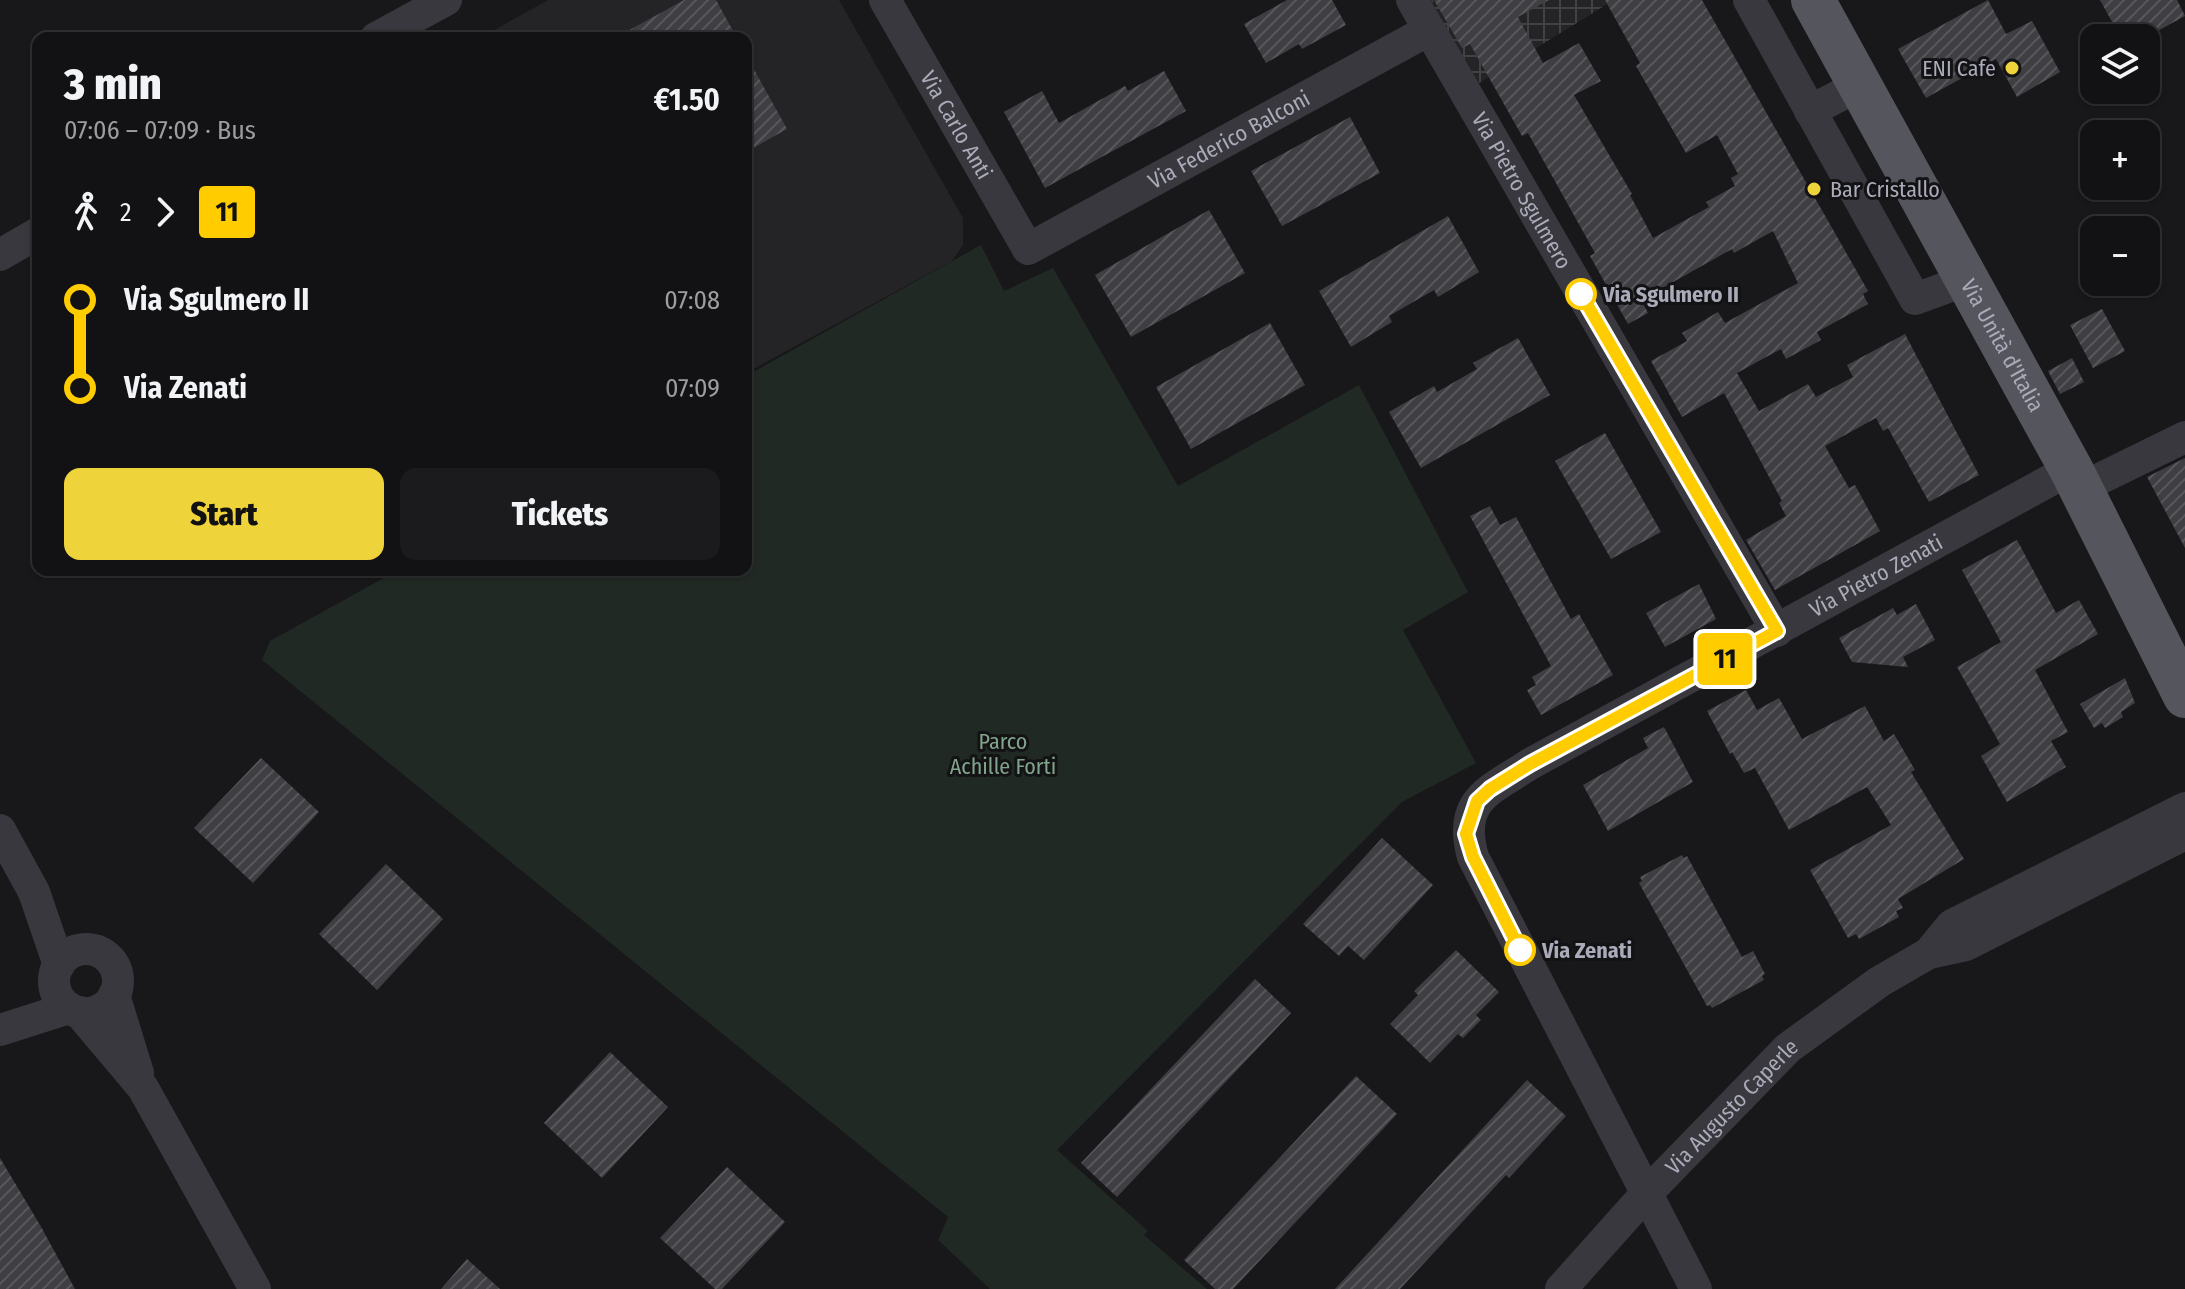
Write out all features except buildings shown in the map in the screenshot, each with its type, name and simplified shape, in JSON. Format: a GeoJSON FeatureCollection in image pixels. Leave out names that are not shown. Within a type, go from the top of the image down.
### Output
{"type":"FeatureCollection","features":[{"type":"Feature","properties":{"kind":"main road","name":"Via Unità d'Italia"},"geometry":{"type":"LineString","coordinates":[[1813,0],[2076,479],[2185,696]]}},
{"type":"Feature","properties":{"kind":"street"},"geometry":{"type":"LineString","coordinates":[[387,32],[446,0]]}},
{"type":"Feature","properties":{"kind":"street","name":"Via Carlo Anti"},"geometry":{"type":"LineString","coordinates":[[885,0],[1028,249]]}},
{"type":"Feature","properties":{"kind":"street","name":"Via Pietro Sgulmero"},"geometry":{"type":"LineString","coordinates":[[1412,0],[1777,631]]}},
{"type":"Feature","properties":{"kind":"street"},"geometry":{"type":"LineString","coordinates":[[1749,0],[1915,299],[1967,280]]}},
{"type":"Feature","properties":{"kind":"street","name":"Via Federico Balconi"},"geometry":{"type":"LineString","coordinates":[[1028,249],[1429,30]]}},
{"type":"Feature","properties":{"kind":"street"},"geometry":{"type":"LineString","coordinates":[[1810,111],[1860,85]]}},
{"type":"Feature","properties":{"kind":"street"},"geometry":{"type":"LineString","coordinates":[[0,255],[32,236]]}},
{"type":"Feature","properties":{"kind":"street","name":"Via Pietro Zenati"},"geometry":{"type":"LineString","coordinates":[[1646,1194],[1473,857],[1466,834],[1477,801],[1530,764],[1777,631],[2076,479],[2185,437]]}},
{"type":"Feature","properties":{"kind":"street","name":"Via Augusto Caperle"},"geometry":{"type":"LineString","coordinates":[[1929,953],[1952,925],[2185,808]]}},
{"type":"Feature","properties":{"kind":"street"},"geometry":{"type":"LineString","coordinates":[[0,830],[34,892],[65,991],[143,1088],[255,1289]]}},
{"type":"Feature","properties":{"kind":"street","name":"Via Augusto Caperle"},"geometry":{"type":"LineString","coordinates":[[1561,1289],[1646,1194],[1788,1048],[1879,982],[1929,953],[1966,945],[2185,834]]}},
{"type":"Feature","properties":{"kind":"street"},"geometry":{"type":"LineString","coordinates":[[34,892],[89,949],[107,958],[114,966],[117,975],[114,995],[143,1088]]}},
{"type":"Feature","properties":{"kind":"street"},"geometry":{"type":"LineString","coordinates":[[65,991],[70,953],[89,949]]}},
{"type":"Feature","properties":{"kind":"street"},"geometry":{"type":"LineString","coordinates":[[65,991],[100,1010],[114,995]]}},
{"type":"Feature","properties":{"kind":"street"},"geometry":{"type":"LineString","coordinates":[[0,1022],[65,991]]}},
{"type":"Feature","properties":{"kind":"street"},"geometry":{"type":"LineString","coordinates":[[0,1030],[65,991]]}},
{"type":"Feature","properties":{"kind":"street"},"geometry":{"type":"LineString","coordinates":[[1646,1194],[1696,1289]]}},
{"type":"Feature","properties":{"kind":"shaded area"},"geometry":{"type":"Polygon","coordinates":[[[548,0],[839,0],[963,218],[963,245],[952,261],[752,370],[752,32],[491,32],[548,0]]]}},
{"type":"Feature","properties":{"kind":"shaded area"},"geometry":{"type":"Polygon","coordinates":[[[1431,0],[1614,0],[1476,85],[1431,0]]]}},
{"type":"Feature","properties":{"kind":"green space","name":"Parco Achille Forti"},"geometry":{"type":"Polygon","coordinates":[[[981,245],[1004,291],[1053,268],[1178,486],[1359,385],[1468,592],[1403,630],[1476,763],[1402,802],[1057,1150],[1148,1231],[1144,1235],[1207,1289],[990,1289],[938,1240],[948,1217],[262,660],[270,641],[387,576],[752,576],[752,373],[981,245]]]}},
{"type":"Feature","properties":{"kind":"bus line","name":"11"},"geometry":{"type":"LineString","coordinates":[[1520,950],[1473,857],[1466,834],[1477,801],[1530,764],[1777,631],[1581,294]]}},
{"type":"Feature","properties":{"kind":"place","name":"ENI Cafe"},"geometry":{"type":"Point","coordinates":[2012,68]}},
{"type":"Feature","properties":{"kind":"place","name":"Bar Cristallo"},"geometry":{"type":"Point","coordinates":[1814,189]}},
{"type":"Feature","properties":{"kind":"place","name":"Via Sgulmero II"},"geometry":{"type":"Point","coordinates":[1581,294]}},
{"type":"Feature","properties":{"kind":"place","name":"Via Zenati"},"geometry":{"type":"Point","coordinates":[1520,950]}}]}
